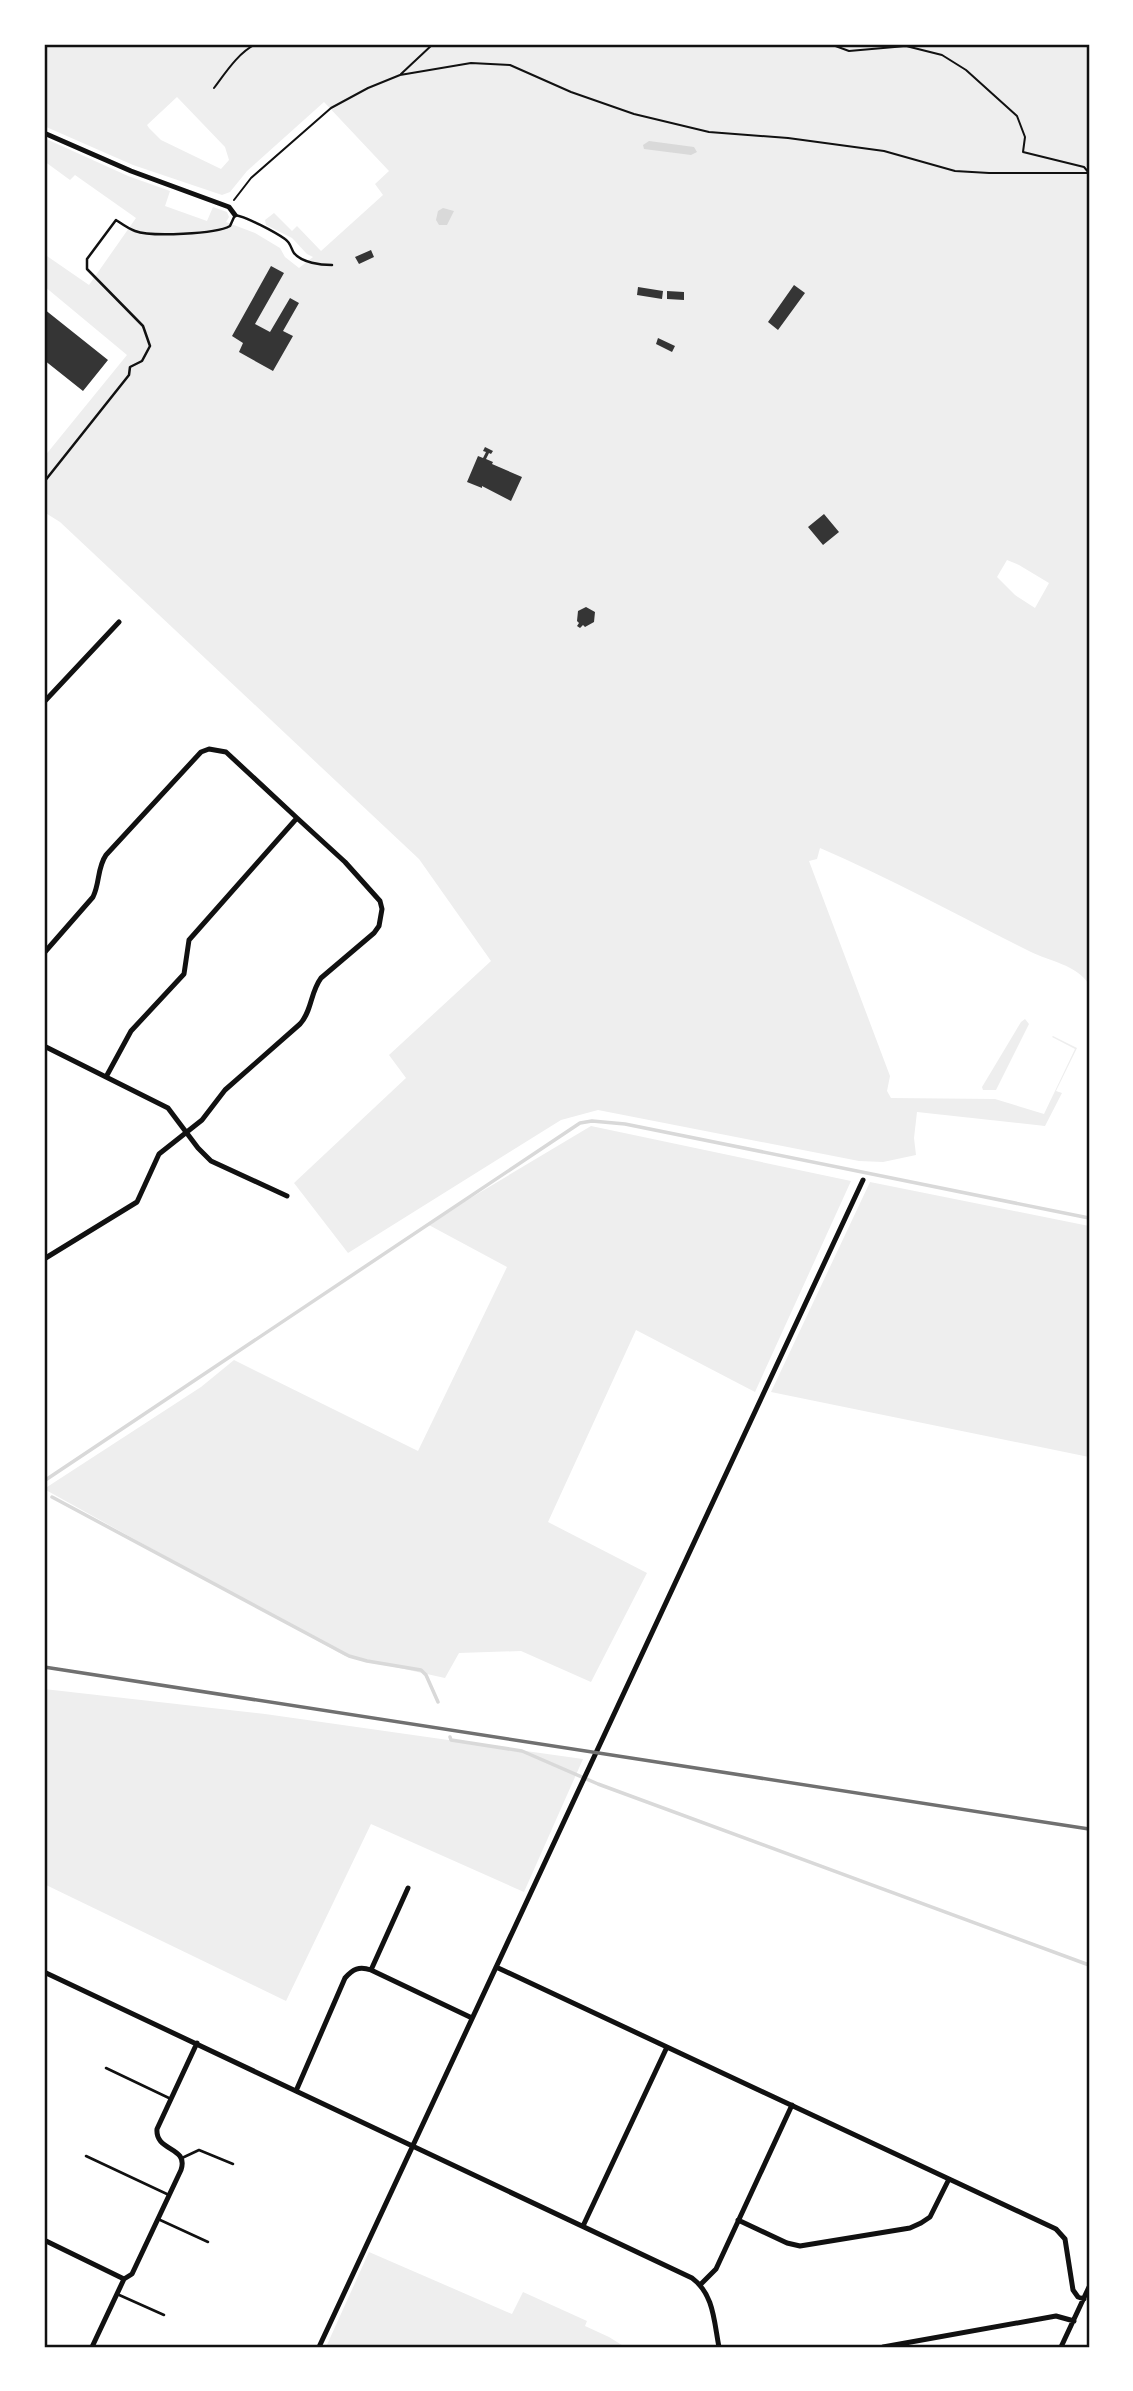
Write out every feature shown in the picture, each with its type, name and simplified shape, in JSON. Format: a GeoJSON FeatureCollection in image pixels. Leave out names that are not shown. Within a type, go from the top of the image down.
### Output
{"type":"FeatureCollection","features":[{"type":"Feature","properties":{"kind":"street"},"geometry":{"type":"LineString","coordinates":[[44,133],[131,171],[229,207],[235,215]]}},
{"type":"Feature","properties":{"kind":"street"},"geometry":{"type":"LineString","coordinates":[[44,702],[119,622]]}},
{"type":"Feature","properties":{"kind":"street"},"geometry":{"type":"LineString","coordinates":[[44,953],[93,897],[97,890],[100,867],[106,855],[201,752],[209,749],[226,752],[345,862],[380,901],[382,909],[379,926],[321,978],[314,988],[306,1017],[300,1024],[225,1090],[202,1120],[159,1154],[137,1202],[44,1259]]}},
{"type":"Feature","properties":{"kind":"street"},"geometry":{"type":"LineString","coordinates":[[106,1077],[131,1031],[184,974],[189,940],[297,818]]}},
{"type":"Feature","properties":{"kind":"street"},"geometry":{"type":"LineString","coordinates":[[44,1046],[167,1108],[211,1161],[287,1196]]}},
{"type":"Feature","properties":{"kind":"street"},"geometry":{"type":"LineString","coordinates":[[319,2347],[863,1180]]}},
{"type":"Feature","properties":{"kind":"street"},"geometry":{"type":"LineString","coordinates":[[370,1970],[408,1888]]}},
{"type":"Feature","properties":{"kind":"street"},"geometry":{"type":"LineString","coordinates":[[296,2091],[345,1978],[356,1969],[363,1967],[472,2018]]}},
{"type":"Feature","properties":{"kind":"street"},"geometry":{"type":"LineString","coordinates":[[496,1967],[1056,2229],[1065,2239],[1073,2290],[1083,2299]]}},
{"type":"Feature","properties":{"kind":"street"},"geometry":{"type":"LineString","coordinates":[[44,1980],[45,1972],[692,2278],[701,2284],[710,2301],[719,2347]]}},
{"type":"Feature","properties":{"kind":"street"},"geometry":{"type":"LineString","coordinates":[[92,2347],[124,2279],[132,2274],[181,2170],[182,2158],[179,2152],[160,2142],[157,2136],[197,2043]]}},
{"type":"Feature","properties":{"kind":"street"},"geometry":{"type":"LineString","coordinates":[[583,2226],[667,2047]]}},
{"type":"Feature","properties":{"kind":"street"},"geometry":{"type":"LineString","coordinates":[[701,2284],[716,2269],[792,2105]]}},
{"type":"Feature","properties":{"kind":"street"},"geometry":{"type":"LineString","coordinates":[[738,2220],[787,2243],[800,2246],[910,2228],[930,2217],[949,2179]]}},
{"type":"Feature","properties":{"kind":"street"},"geometry":{"type":"LineString","coordinates":[[44,2240],[124,2279]]}},
{"type":"Feature","properties":{"kind":"street"},"geometry":{"type":"LineString","coordinates":[[1061,2347],[1089,2287]]}},
{"type":"Feature","properties":{"kind":"street"},"geometry":{"type":"LineString","coordinates":[[883,2347],[1056,2316],[1073,2321]]}},
{"type":"Feature","properties":{"kind":"lane"},"geometry":{"type":"LineString","coordinates":[[44,482],[130,375],[130,367],[137,366],[150,346],[143,326],[86,269],[87,259],[116,220],[136,232],[150,234],[219,230],[230,226],[235,215],[248,218],[256,225],[287,240],[295,254],[317,264],[332,265]]}},
{"type":"Feature","properties":{"kind":"lane"},"geometry":{"type":"LineString","coordinates":[[106,2068],[171,2099]]}},
{"type":"Feature","properties":{"kind":"lane"},"geometry":{"type":"LineString","coordinates":[[182,2158],[199,2150],[233,2164]]}},
{"type":"Feature","properties":{"kind":"lane"},"geometry":{"type":"LineString","coordinates":[[86,2156],[169,2195]]}},
{"type":"Feature","properties":{"kind":"lane"},"geometry":{"type":"LineString","coordinates":[[158,2219],[208,2242]]}},
{"type":"Feature","properties":{"kind":"lane"},"geometry":{"type":"LineString","coordinates":[[117,2294],[164,2315]]}},
{"type":"Feature","properties":{"kind":"path"},"geometry":{"type":"LineString","coordinates":[[214,88],[230,66],[248,48],[256,44]]}},
{"type":"Feature","properties":{"kind":"path"},"geometry":{"type":"LineString","coordinates":[[400,75],[433,44]]}},
{"type":"Feature","properties":{"kind":"path"},"geometry":{"type":"LineString","coordinates":[[830,44],[849,51],[906,46],[942,55],[966,70],[1017,116],[1025,137],[1023,152],[1084,167],[1089,173]]}},
{"type":"Feature","properties":{"kind":"path"},"geometry":{"type":"LineString","coordinates":[[229,207],[251,178],[331,108],[400,75],[471,63],[510,65],[571,92],[634,114],[709,132],[788,138],[884,151],[955,171],[1089,173]]}},
{"type":"Feature","properties":{"kind":"shaded area"},"geometry":{"type":"Polygon","coordinates":[[[44,44],[1089,44],[1089,984],[1070,968],[1029,951],[820,848],[817,859],[809,861],[890,1076],[887,1091],[891,1098],[995,1099],[1044,1114],[1075,1049],[1053,1036],[1077,1048],[1056,1091],[1062,1093],[1045,1126],[917,1112],[914,1138],[916,1155],[883,1162],[859,1161],[598,1110],[561,1120],[348,1253],[294,1183],[406,1078],[389,1055],[491,961],[419,859],[60,522],[44,512],[44,457],[127,355],[44,286],[44,254],[89,285],[136,218],[75,175],[70,180],[44,161],[44,138],[128,176],[170,191],[165,206],[207,221],[213,207],[227,212],[229,217],[226,222],[255,233],[280,248],[285,257],[299,268],[313,257],[292,238],[266,225],[265,220],[274,213],[292,231],[297,226],[321,251],[383,195],[375,184],[389,171],[324,102],[247,171],[230,192],[222,195],[133,165],[44,126],[44,44]],[[177,97],[147,125],[161,140],[221,169],[229,160],[225,147],[177,97]],[[1007,560],[997,577],[1015,595],[1035,608],[1049,583],[1007,560]]]}},
{"type":"Feature","properties":{"kind":"shaded area"},"geometry":{"type":"Polygon","coordinates":[[[649,141],[694,147],[697,152],[691,155],[644,149],[643,145],[649,141]]]}},
{"type":"Feature","properties":{"kind":"shaded area"},"geometry":{"type":"Polygon","coordinates":[[[443,208],[454,211],[447,225],[439,225],[436,220],[438,211],[443,208]]]}},
{"type":"Feature","properties":{"kind":"shaded area"},"geometry":{"type":"Polygon","coordinates":[[[1025,1019],[1029,1024],[996,1090],[983,1090],[982,1087],[1025,1019]]]}},
{"type":"Feature","properties":{"kind":"shaded area"},"geometry":{"type":"Polygon","coordinates":[[[591,1126],[851,1181],[755,1392],[636,1330],[548,1522],[647,1573],[591,1682],[521,1651],[459,1653],[445,1678],[345,1656],[44,1489],[201,1387],[234,1360],[418,1451],[507,1267],[427,1224],[591,1126]]]}},
{"type":"Feature","properties":{"kind":"shaded area"},"geometry":{"type":"Polygon","coordinates":[[[870,1182],[1089,1226],[1089,1457],[771,1392],[870,1182]]]}},
{"type":"Feature","properties":{"kind":"shaded area"},"geometry":{"type":"Polygon","coordinates":[[[44,1689],[265,1714],[583,1759],[524,1892],[371,1824],[286,2001],[44,1884],[44,1689]]]}},
{"type":"Feature","properties":{"kind":"shaded area"},"geometry":{"type":"Polygon","coordinates":[[[369,2252],[512,2314],[523,2292],[587,2321],[585,2326],[625,2347],[326,2347],[369,2252]]]}},
{"type":"Feature","properties":{"kind":"building"},"geometry":{"type":"Polygon","coordinates":[[[371,250],[374,257],[359,264],[355,257],[371,250]]]}},
{"type":"Feature","properties":{"kind":"building"},"geometry":{"type":"Polygon","coordinates":[[[271,266],[284,273],[255,324],[270,332],[290,298],[299,303],[283,331],[293,336],[273,371],[239,352],[243,343],[232,336],[271,266]]]}},
{"type":"Feature","properties":{"kind":"building"},"geometry":{"type":"Polygon","coordinates":[[[794,285],[805,293],[778,330],[768,322],[794,285]]]}},
{"type":"Feature","properties":{"kind":"building"},"geometry":{"type":"Polygon","coordinates":[[[638,287],[663,291],[662,299],[637,295],[638,287]]]}},
{"type":"Feature","properties":{"kind":"building"},"geometry":{"type":"Polygon","coordinates":[[[667,291],[684,292],[684,300],[667,299],[667,291]]]}},
{"type":"Feature","properties":{"kind":"building"},"geometry":{"type":"Polygon","coordinates":[[[44,309],[108,360],[83,391],[44,360],[44,309]]]}},
{"type":"Feature","properties":{"kind":"building"},"geometry":{"type":"Polygon","coordinates":[[[658,338],[675,346],[672,352],[656,344],[658,338]]]}},
{"type":"Feature","properties":{"kind":"building"},"geometry":{"type":"Polygon","coordinates":[[[485,447],[493,451],[486,459],[493,462],[492,464],[522,477],[511,501],[482,486],[467,482],[478,456],[483,458],[485,447]]]}},
{"type":"Feature","properties":{"kind":"building"},"geometry":{"type":"Polygon","coordinates":[[[824,514],[839,532],[823,545],[808,527],[824,514]]]}},
{"type":"Feature","properties":{"kind":"building"},"geometry":{"type":"Polygon","coordinates":[[[586,607],[595,612],[594,622],[580,628],[577,626],[578,611],[586,607]]]}},
{"type":"Feature","properties":{"kind":"waterway"},"geometry":{"type":"LineString","coordinates":[[44,1481],[580,1123],[592,1121],[625,1124],[1089,1218]]}},
{"type":"Feature","properties":{"kind":"waterway"},"geometry":{"type":"LineString","coordinates":[[52,1497],[349,1656],[421,1670],[438,1702]]}},
{"type":"Feature","properties":{"kind":"waterway"},"geometry":{"type":"LineString","coordinates":[[450,1737],[451,1740],[522,1751],[598,1784],[1089,1965]]}},
{"type":"Feature","properties":{"kind":"railway"},"geometry":{"type":"LineString","coordinates":[[44,1667],[1089,1829]]}}]}
